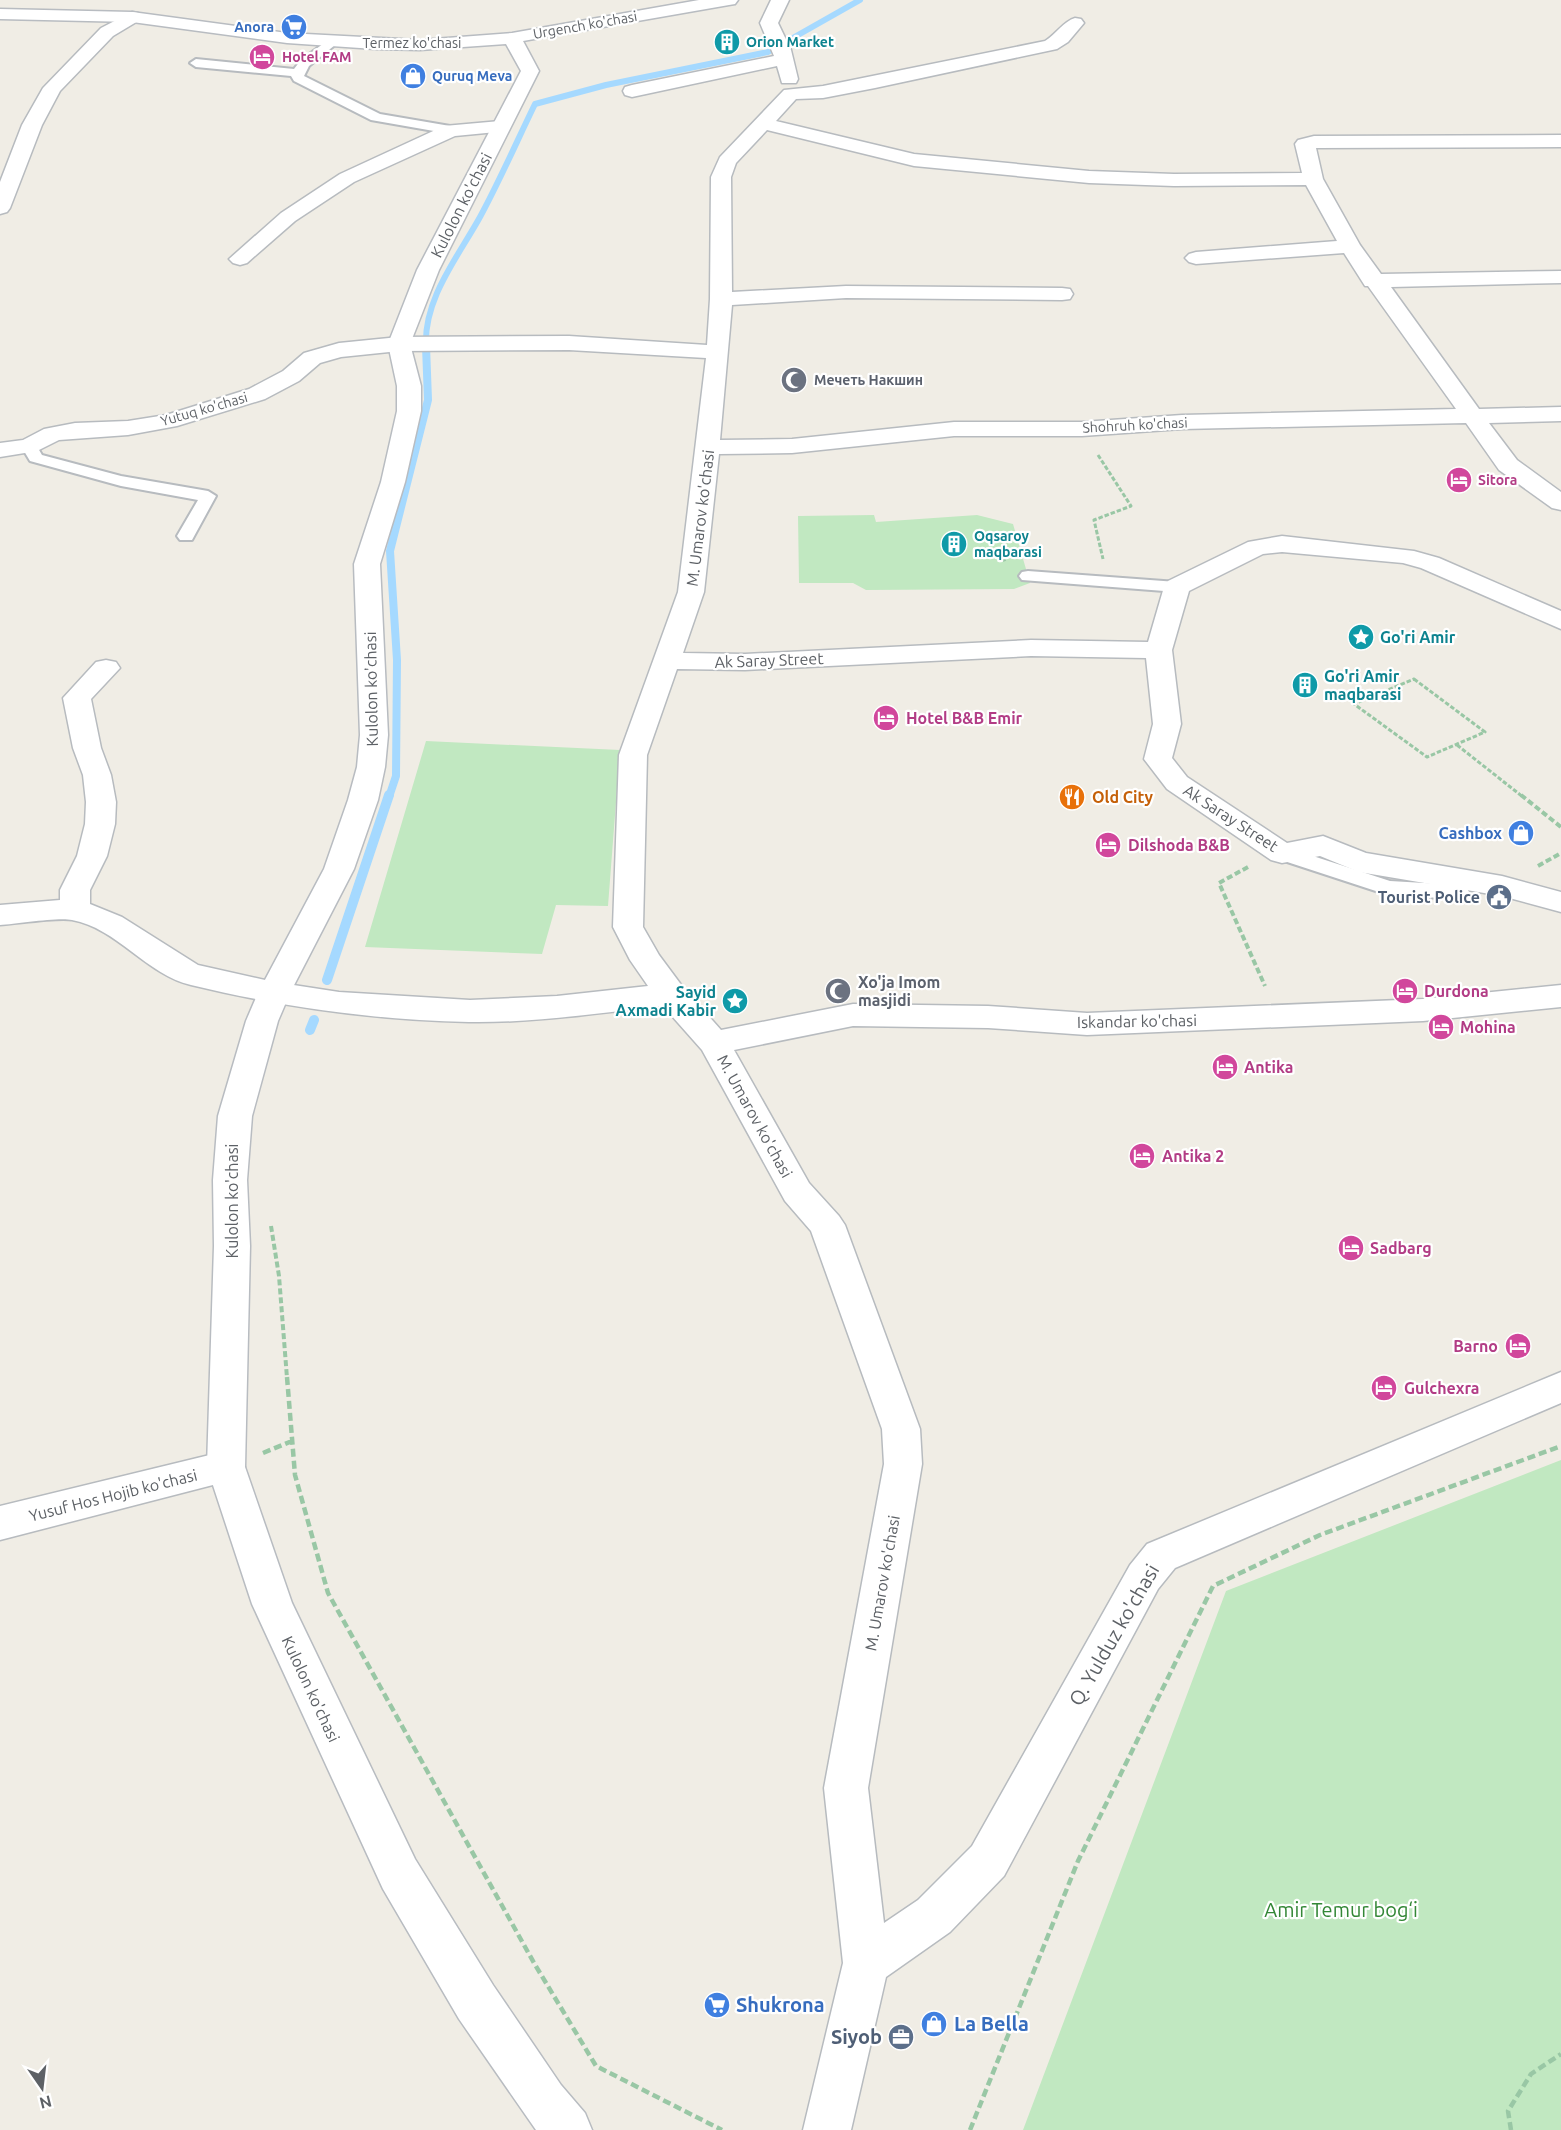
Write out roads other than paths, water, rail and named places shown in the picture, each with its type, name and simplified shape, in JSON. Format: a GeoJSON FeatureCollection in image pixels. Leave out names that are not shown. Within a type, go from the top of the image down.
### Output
{"type":"FeatureCollection","features":[{"type":"Feature","properties":{"kind":"street"},"geometry":{"type":"LineString","coordinates":[[39,13],[65,7],[71,0]]}},
{"type":"Feature","properties":{"kind":"street"},"geometry":{"type":"LineString","coordinates":[[85,0],[132,17]]}},
{"type":"Feature","properties":{"kind":"street","name":"Urgench ko'chasi"},"geometry":{"type":"LineString","coordinates":[[512,38],[729,0]]}},
{"type":"Feature","properties":{"kind":"street"},"geometry":{"type":"LineString","coordinates":[[780,0],[769,23],[781,50],[791,94],[823,92],[1051,45],[1062,38],[1075,23]]}},
{"type":"Feature","properties":{"kind":"street"},"geometry":{"type":"LineString","coordinates":[[0,14],[39,13],[132,17]]}},
{"type":"Feature","properties":{"kind":"street"},"geometry":{"type":"LineString","coordinates":[[0,208],[32,126],[52,88],[107,32],[132,17]]}},
{"type":"Feature","properties":{"kind":"street","name":"Termez ko'chasi"},"geometry":{"type":"LineString","coordinates":[[132,17],[244,33],[331,42],[420,45],[512,38]]}},
{"type":"Feature","properties":{"kind":"street","name":"Kulolon ko'chasi"},"geometry":{"type":"LineString","coordinates":[[512,38],[530,71],[428,270],[406,344],[409,411],[393,482],[367,564],[374,735],[371,766],[363,800],[339,869],[274,993],[262,1021],[242,1085],[231,1148],[232,1246],[226,1467],[272,1604],[399,1874],[476,2002],[544,2102],[568,2130]]}},
{"type":"Feature","properties":{"kind":"street"},"geometry":{"type":"LineString","coordinates":[[632,92],[781,50]]}},
{"type":"Feature","properties":{"kind":"street","name":"M. Umarov ko'chasi"},"geometry":{"type":"LineString","coordinates":[[791,94],[727,161],[721,177],[721,299],[709,447],[691,592],[633,754],[628,927],[646,960],[671,994],[714,1044],[797,1192],[826,1225],[901,1429],[903,1464],[846,1788],[866,1963],[827,2130]]}},
{"type":"Feature","properties":{"kind":"street"},"geometry":{"type":"LineString","coordinates":[[764,124],[914,160],[1089,177],[1174,180],[1313,179]]}},
{"type":"Feature","properties":{"kind":"street"},"geometry":{"type":"LineString","coordinates":[[240,259],[288,217],[347,178],[451,130],[500,127]]}},
{"type":"Feature","properties":{"kind":"street"},"geometry":{"type":"LineString","coordinates":[[1561,141],[1314,142],[1305,144],[1313,179],[1350,246],[1373,280],[1508,465],[1561,503]]}},
{"type":"Feature","properties":{"kind":"street"},"geometry":{"type":"LineString","coordinates":[[1196,258],[1350,246]]}},
{"type":"Feature","properties":{"kind":"street"},"geometry":{"type":"LineString","coordinates":[[1373,280],[1561,276]]}},
{"type":"Feature","properties":{"kind":"street"},"geometry":{"type":"LineString","coordinates":[[721,299],[846,292],[1062,294]]}},
{"type":"Feature","properties":{"kind":"street","name":"Yutuq ko'chasi"},"geometry":{"type":"LineString","coordinates":[[0,450],[29,446],[52,434],[68,431],[128,428],[169,421],[257,394],[291,376],[312,358],[339,350],[438,343],[568,344],[718,352]]}},
{"type":"Feature","properties":{"kind":"street","name":"Shohruh ko'chasi"},"geometry":{"type":"LineString","coordinates":[[709,447],[792,446],[954,429],[1082,429],[1182,422],[1561,414]]}},
{"type":"Feature","properties":{"kind":"street"},"geometry":{"type":"LineString","coordinates":[[1177,587],[1257,547],[1282,544],[1405,556],[1430,563],[1561,621]]}},
{"type":"Feature","properties":{"kind":"street","name":"Ak Saray Street"},"geometry":{"type":"LineString","coordinates":[[1177,587],[1159,650],[1167,724],[1158,759],[1177,783],[1281,852],[1323,846],[1359,862],[1502,886],[1561,902]]}},
{"type":"Feature","properties":{"kind":"street","name":"Ak Saray Street"},"geometry":{"type":"LineString","coordinates":[[667,661],[745,662],[1030,648],[1159,650]]}},
{"type":"Feature","properties":{"kind":"street"},"geometry":{"type":"LineString","coordinates":[[75,909],[75,890],[92,856],[100,824],[101,802],[97,775],[87,748],[77,698],[106,668]]}},
{"type":"Feature","properties":{"kind":"street"},"geometry":{"type":"LineString","coordinates":[[0,915],[75,909],[111,924],[188,974],[274,993],[339,1003],[470,1011],[557,1007],[671,994]]}},
{"type":"Feature","properties":{"kind":"street","name":"Iskandar ko'chasi"},"geometry":{"type":"LineString","coordinates":[[714,1044],[853,1015],[988,1017],[1087,1024],[1423,1010],[1561,996]]}},
{"type":"Feature","properties":{"kind":"street","name":"Q. Yulduz ko'chasi"},"geometry":{"type":"LineString","coordinates":[[866,1963],[934,1916],[988,1861],[1144,1577],[1161,1556],[1561,1387]]}},
{"type":"Feature","properties":{"kind":"street","name":"Yusuf Hos Hojib ko'chasi"},"geometry":{"type":"LineString","coordinates":[[0,1523],[226,1467]]}},
{"type":"Feature","properties":{"kind":"lane"},"geometry":{"type":"LineString","coordinates":[[297,73],[305,63],[331,42]]}},
{"type":"Feature","properties":{"kind":"lane"},"geometry":{"type":"LineString","coordinates":[[196,63],[297,73]]}},
{"type":"Feature","properties":{"kind":"lane"},"geometry":{"type":"LineString","coordinates":[[297,73],[298,78],[376,117],[451,130]]}},
{"type":"Feature","properties":{"kind":"lane"},"geometry":{"type":"LineString","coordinates":[[29,446],[36,458],[100,477],[134,485],[208,496],[186,536]]}},
{"type":"Feature","properties":{"kind":"lane"},"geometry":{"type":"LineString","coordinates":[[1028,576],[1177,587]]}},
{"type":"Feature","properties":{"kind":"lane"},"geometry":{"type":"LineString","coordinates":[[1281,852],[1388,888],[1459,892]]}},
{"type":"Feature","properties":{"kind":"waterway"},"geometry":{"type":"LineString","coordinates":[[426,347],[430,312],[436,296],[452,263],[487,203],[535,104],[606,85],[768,52],[860,0]]}},
{"type":"Feature","properties":{"kind":"waterway"},"geometry":{"type":"LineString","coordinates":[[389,797],[396,776],[397,660],[390,551],[428,400],[426,347]]}},
{"type":"Feature","properties":{"kind":"waterway"},"geometry":{"type":"LineString","coordinates":[[327,980],[389,795]]}},
{"type":"Feature","properties":{"kind":"waterway"},"geometry":{"type":"LineString","coordinates":[[310,1030],[314,1020]]}},
{"type":"Feature","properties":{"kind":"place","name":"Anora"},"geometry":{"type":"Point","coordinates":[294,27]}},
{"type":"Feature","properties":{"kind":"place","name":"Orion Market"},"geometry":{"type":"Point","coordinates":[727,42]}},
{"type":"Feature","properties":{"kind":"place","name":"Hotel FAM"},"geometry":{"type":"Point","coordinates":[262,57]}},
{"type":"Feature","properties":{"kind":"place","name":"Quruq Meva"},"geometry":{"type":"Point","coordinates":[413,76]}},
{"type":"Feature","properties":{"kind":"place","name":"Мечеть Накшин"},"geometry":{"type":"Point","coordinates":[794,380]}},
{"type":"Feature","properties":{"kind":"place","name":"Sitora"},"geometry":{"type":"Point","coordinates":[1459,480]}},
{"type":"Feature","properties":{"kind":"place","name":"Oqsaroy maqbarasi"},"geometry":{"type":"Point","coordinates":[954,544]}},
{"type":"Feature","properties":{"kind":"place","name":"Go'ri Amir"},"geometry":{"type":"Point","coordinates":[1361,637]}},
{"type":"Feature","properties":{"kind":"place","name":"Go'ri Amir maqbarasi"},"geometry":{"type":"Point","coordinates":[1305,685]}},
{"type":"Feature","properties":{"kind":"place","name":"Hotel B&B Emir"},"geometry":{"type":"Point","coordinates":[886,718]}},
{"type":"Feature","properties":{"kind":"place","name":"Old City"},"geometry":{"type":"Point","coordinates":[1072,797]}},
{"type":"Feature","properties":{"kind":"place","name":"Cashbox"},"geometry":{"type":"Point","coordinates":[1521,833]}},
{"type":"Feature","properties":{"kind":"place","name":"Dilshoda B&B"},"geometry":{"type":"Point","coordinates":[1108,845]}},
{"type":"Feature","properties":{"kind":"place","name":"Tourist Police"},"geometry":{"type":"Point","coordinates":[1499,897]}},
{"type":"Feature","properties":{"kind":"place","name":"Xo'ja Imom masjidi"},"geometry":{"type":"Point","coordinates":[838,991]}},
{"type":"Feature","properties":{"kind":"place","name":"Durdona"},"geometry":{"type":"Point","coordinates":[1405,991]}},
{"type":"Feature","properties":{"kind":"place","name":"Sayid Axmadi Kabir"},"geometry":{"type":"Point","coordinates":[735,1001]}},
{"type":"Feature","properties":{"kind":"place","name":"Mohina"},"geometry":{"type":"Point","coordinates":[1441,1027]}},
{"type":"Feature","properties":{"kind":"place","name":"Antika"},"geometry":{"type":"Point","coordinates":[1225,1067]}},
{"type":"Feature","properties":{"kind":"place","name":"Antika 2"},"geometry":{"type":"Point","coordinates":[1142,1156]}},
{"type":"Feature","properties":{"kind":"place","name":"Sadbarg"},"geometry":{"type":"Point","coordinates":[1351,1248]}},
{"type":"Feature","properties":{"kind":"place","name":"Barno"},"geometry":{"type":"Point","coordinates":[1518,1346]}},
{"type":"Feature","properties":{"kind":"place","name":"Gulchexra"},"geometry":{"type":"Point","coordinates":[1384,1388]}},
{"type":"Feature","properties":{"kind":"place","name":"Shukrona"},"geometry":{"type":"Point","coordinates":[717,2005]}},
{"type":"Feature","properties":{"kind":"place","name":"La Bella"},"geometry":{"type":"Point","coordinates":[934,2024]}},
{"type":"Feature","properties":{"kind":"place","name":"Siyob"},"geometry":{"type":"Point","coordinates":[901,2037]}},
{"type":"Feature","properties":{"kind":"park label","name":"Amir Temur bog‘i"},"geometry":{"type":"Point","coordinates":[1341,1910]}}]}
